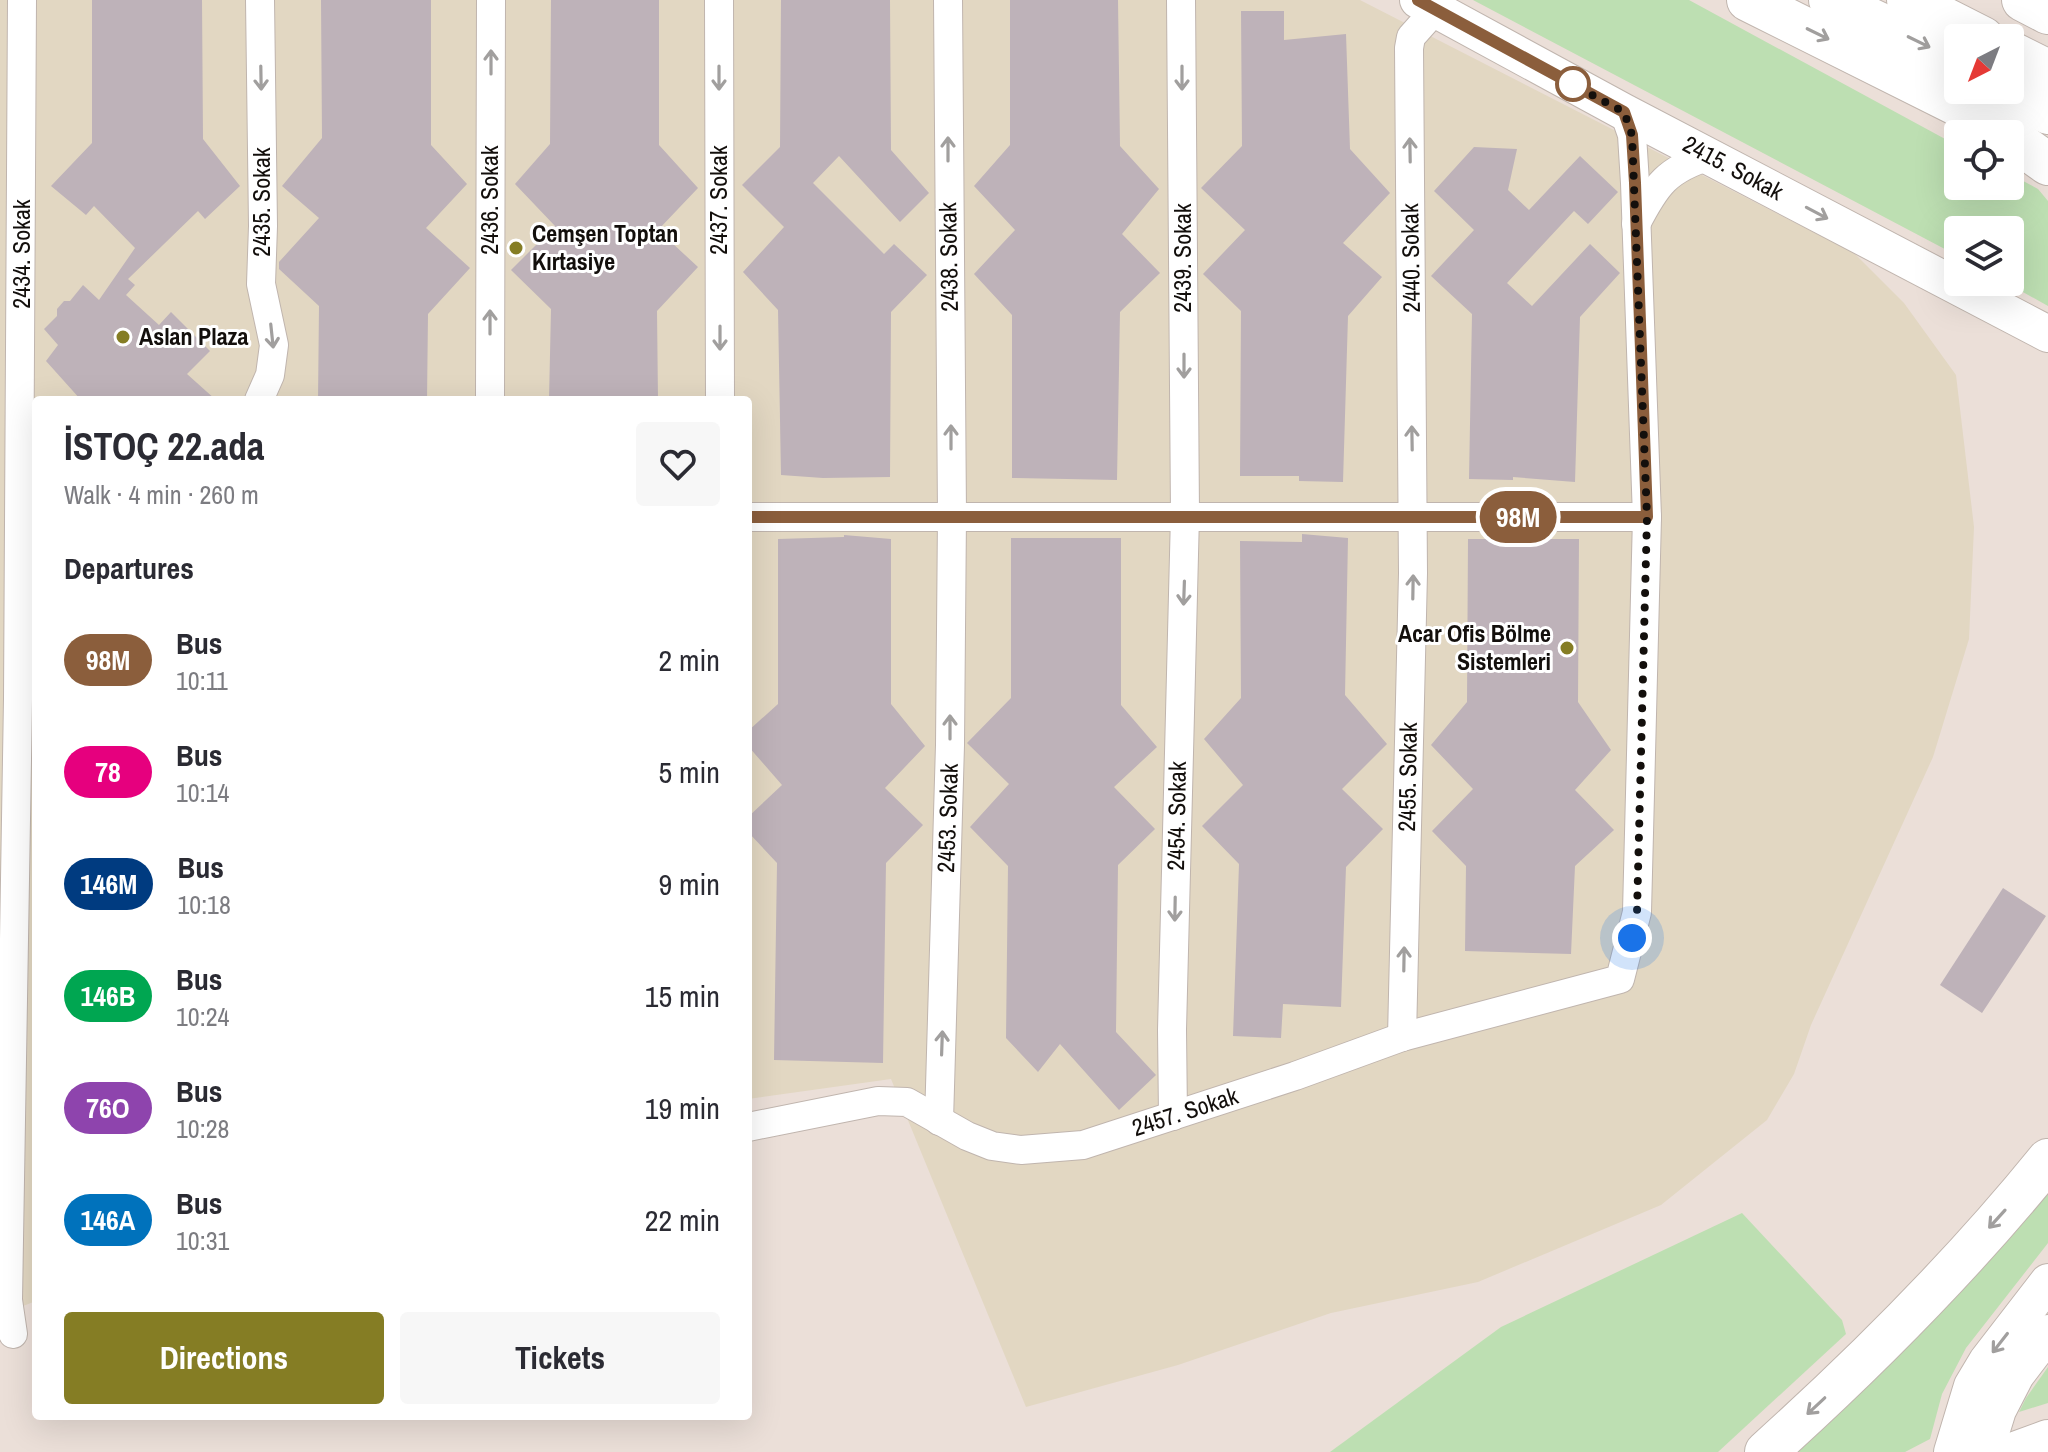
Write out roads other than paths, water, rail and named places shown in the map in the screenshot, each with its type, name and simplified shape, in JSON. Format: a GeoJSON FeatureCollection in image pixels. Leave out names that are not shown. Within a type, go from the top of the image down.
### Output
{"type":"FeatureCollection","features":[{"type":"Feature","properties":{"kind":"highway"},"geometry":{"type":"LineString","coordinates":[[1748,0],[1956,104],[1982,120]]}},
{"type":"Feature","properties":{"kind":"highway"},"geometry":{"type":"LineString","coordinates":[[1830,0],[1944,54]]}},
{"type":"Feature","properties":{"kind":"highway"},"geometry":{"type":"LineString","coordinates":[[1908,0],[1955,24]]}},
{"type":"Feature","properties":{"kind":"highway"},"geometry":{"type":"LineString","coordinates":[[2023,0],[2048,13]]}},
{"type":"Feature","properties":{"kind":"highway"},"geometry":{"type":"LineString","coordinates":[[2024,59],[2048,71]]}},
{"type":"Feature","properties":{"kind":"highway"},"geometry":{"type":"LineString","coordinates":[[2024,99],[2048,113]]}},
{"type":"Feature","properties":{"kind":"highway"},"geometry":{"type":"LineString","coordinates":[[2024,147],[2048,164]]}},
{"type":"Feature","properties":{"kind":"highway"},"geometry":{"type":"LineString","coordinates":[[1766,1452],[1909,1316],[2048,1160]]}},
{"type":"Feature","properties":{"kind":"highway"},"geometry":{"type":"LineString","coordinates":[[2018,1452],[2048,1441]]}},
{"type":"Feature","properties":{"kind":"main road","name":"2415. Sokak"},"geometry":{"type":"LineString","coordinates":[[1427,5],[2048,334]]}},
{"type":"Feature","properties":{"kind":"main road"},"geometry":{"type":"LineString","coordinates":[[1952,1452],[1972,1386],[1987,1361],[2048,1282]]}},
{"type":"Feature","properties":{"kind":"main road"},"geometry":{"type":"LineString","coordinates":[[1985,1452],[1998,1410],[2016,1375],[2048,1333]]}},
{"type":"Feature","properties":{"kind":"street","name":"2434. Sokak"},"geometry":{"type":"LineString","coordinates":[[16,1333],[8,1287],[19,507],[22,0]]}},
{"type":"Feature","properties":{"kind":"street","name":"2435. Sokak"},"geometry":{"type":"LineString","coordinates":[[260,0],[261,284],[274,345],[270,375],[261,396]]}},
{"type":"Feature","properties":{"kind":"street","name":"2436. Sokak"},"geometry":{"type":"LineString","coordinates":[[490,396],[491,0]]}},
{"type":"Feature","properties":{"kind":"street","name":"2437. Sokak"},"geometry":{"type":"LineString","coordinates":[[719,0],[720,396]]}},
{"type":"Feature","properties":{"kind":"street","name":"2438. Sokak"},"geometry":{"type":"LineString","coordinates":[[948,0],[952,515]]}},
{"type":"Feature","properties":{"kind":"street","name":"2439. Sokak"},"geometry":{"type":"LineString","coordinates":[[1181,0],[1185,515]]}},
{"type":"Feature","properties":{"kind":"street","name":"2440. Sokak"},"geometry":{"type":"LineString","coordinates":[[1412,516],[1409,48],[1411,37],[1427,5]]}},
{"type":"Feature","properties":{"kind":"street"},"geometry":{"type":"LineString","coordinates":[[752,517],[1647,517],[1632,135],[1624,112]]}},
{"type":"Feature","properties":{"kind":"street"},"geometry":{"type":"LineString","coordinates":[[1635,224],[1667,175],[1687,163],[1710,156]]}},
{"type":"Feature","properties":{"kind":"street","name":"2453. Sokak"},"geometry":{"type":"LineString","coordinates":[[939,1121],[950,745],[952,515]]}},
{"type":"Feature","properties":{"kind":"street","name":"2454. Sokak"},"geometry":{"type":"LineString","coordinates":[[1173,1116],[1172,1020],[1185,515]]}},
{"type":"Feature","properties":{"kind":"street","name":"2455. Sokak"},"geometry":{"type":"LineString","coordinates":[[1402,1037],[1412,516]]}},
{"type":"Feature","properties":{"kind":"street","name":"2457. Sokak"},"geometry":{"type":"LineString","coordinates":[[752,1126],[878,1101],[907,1102],[967,1136],[992,1146],[1021,1150],[1083,1145],[1402,1037],[1620,979],[1637,912],[1647,517]]}},
{"type":"Feature","properties":{"kind":"place","name":"Cemşen Toptan Kırtasiye"},"geometry":{"type":"Point","coordinates":[516,248]}},
{"type":"Feature","properties":{"kind":"place","name":"Aslan Plaza"},"geometry":{"type":"Point","coordinates":[123,337]}},
{"type":"Feature","properties":{"kind":"place","name":"Acar Ofis Bölme Sistemleri"},"geometry":{"type":"Point","coordinates":[1567,648]}}]}
